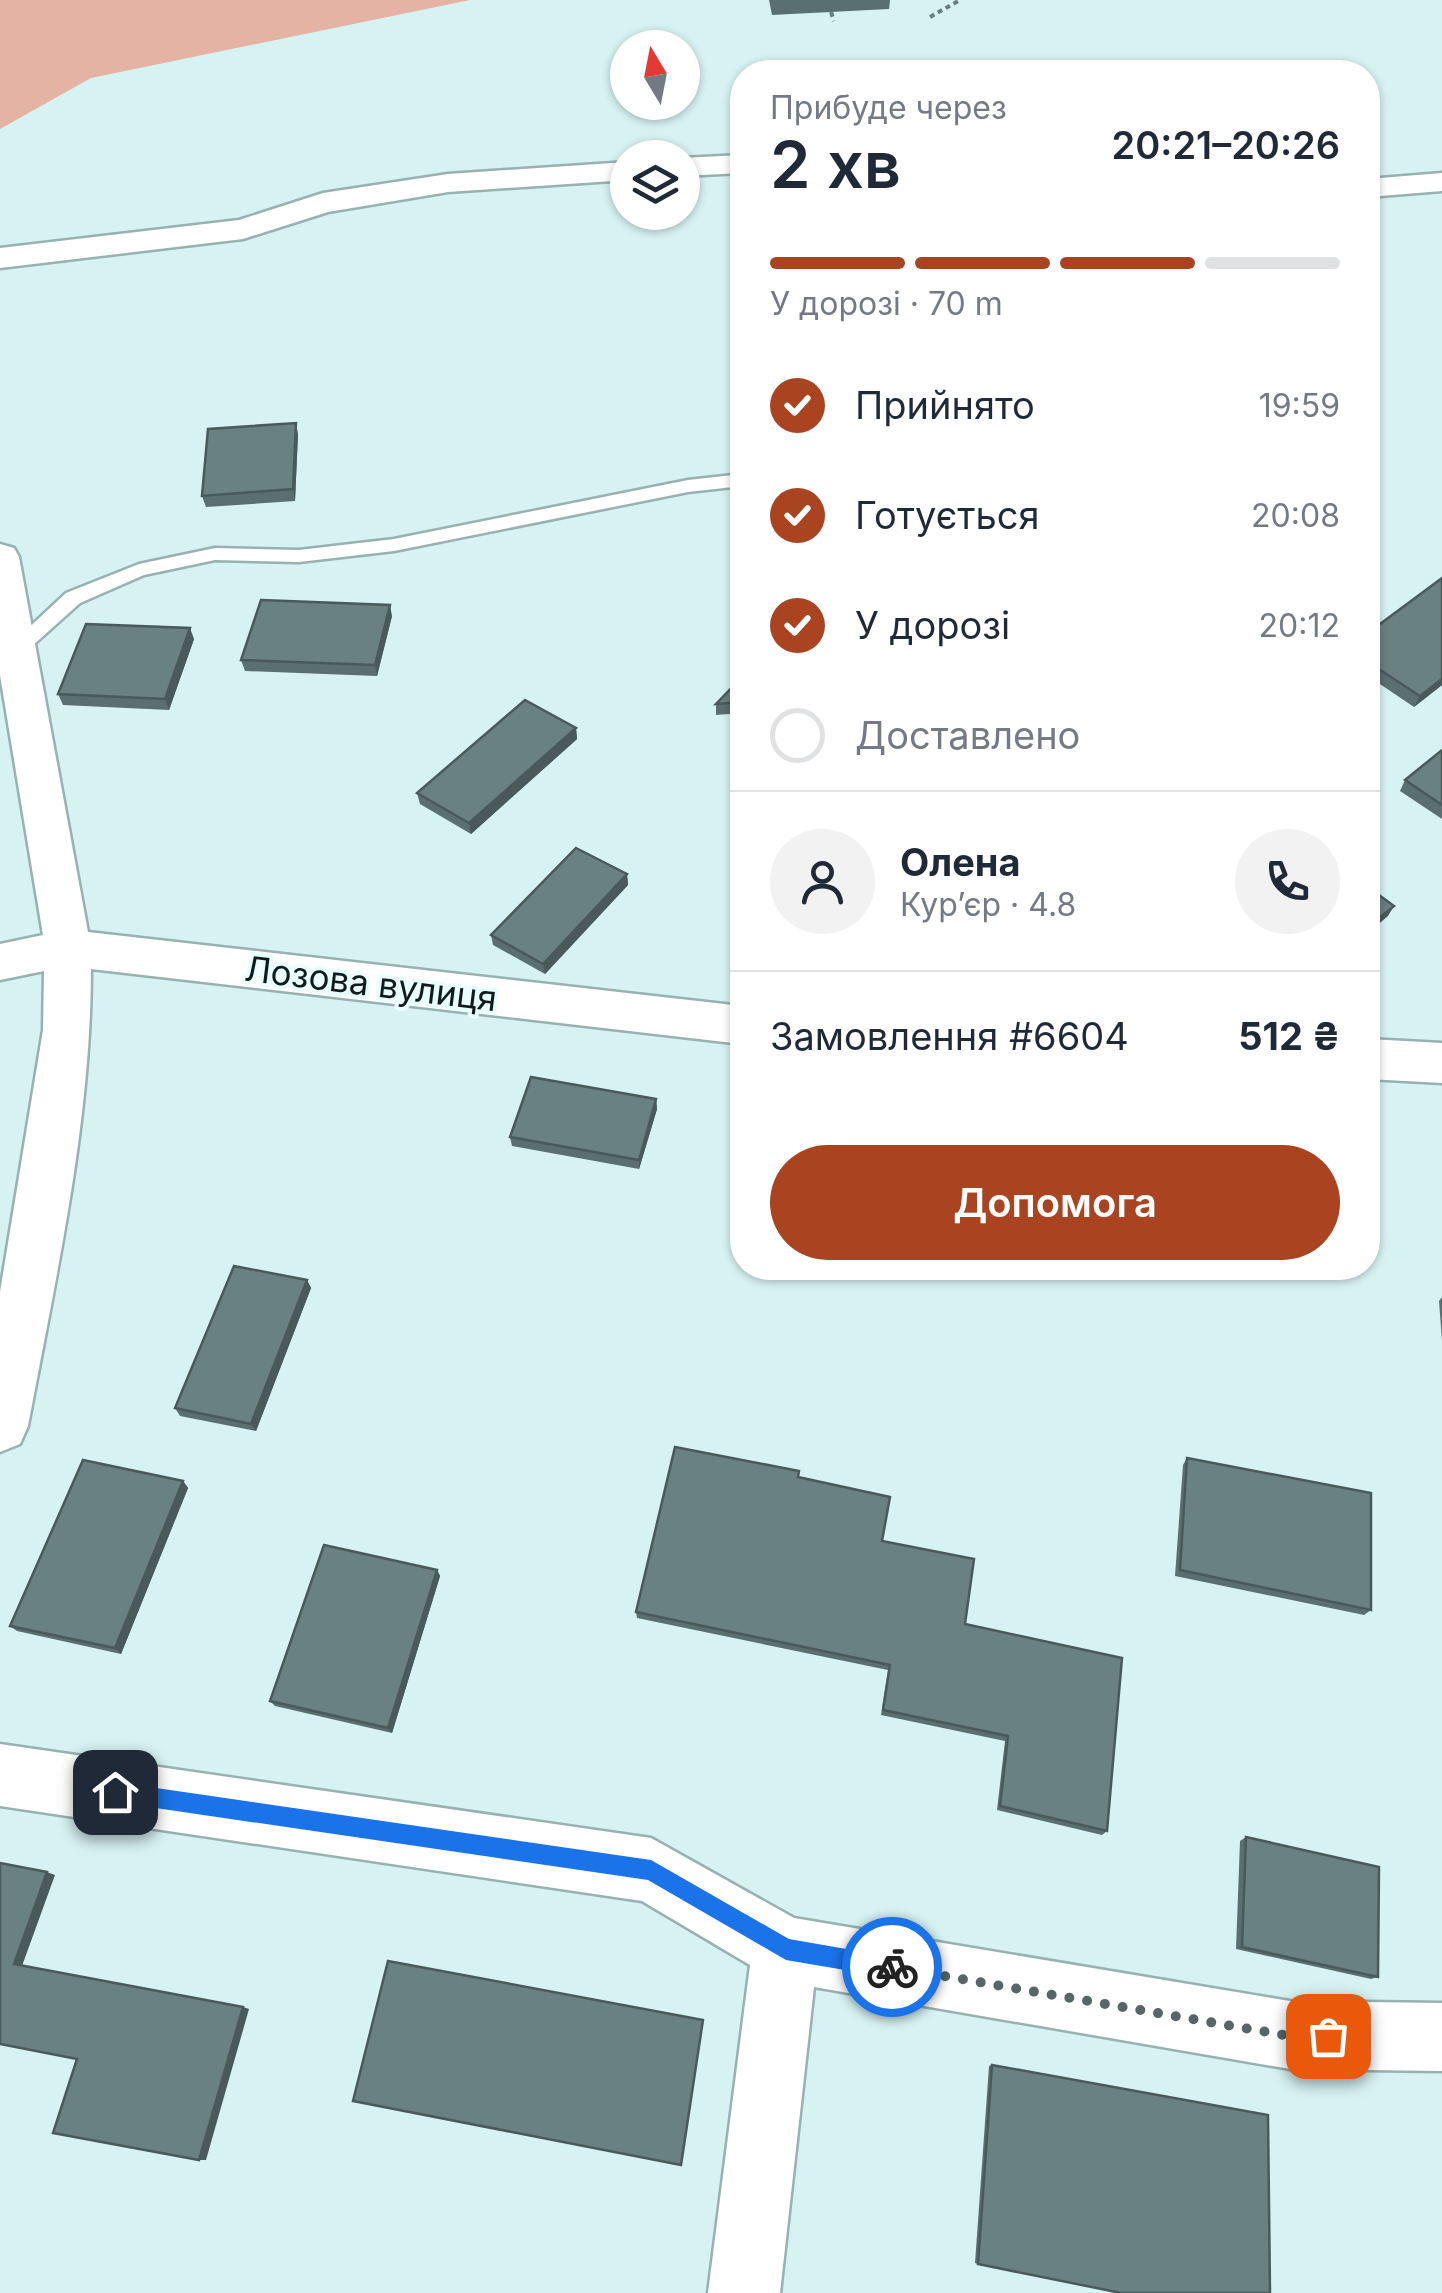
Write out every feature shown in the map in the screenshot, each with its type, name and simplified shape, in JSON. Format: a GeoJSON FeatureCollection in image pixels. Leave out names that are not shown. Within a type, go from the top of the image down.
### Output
{"type":"FeatureCollection","features":[{"type":"Feature","properties":{"kind":"street"},"geometry":{"type":"LineString","coordinates":[[700,167],[730,165]]}},
{"type":"Feature","properties":{"kind":"street"},"geometry":{"type":"LineString","coordinates":[[0,258],[243,229],[323,203],[448,183],[610,172]]}},
{"type":"Feature","properties":{"kind":"street"},"geometry":{"type":"LineString","coordinates":[[1380,187],[1442,182]]}},
{"type":"Feature","properties":{"kind":"street"},"geometry":{"type":"LineString","coordinates":[[0,557],[68,948],[67,1030],[32,1263],[0,1426]]}},
{"type":"Feature","properties":{"kind":"street","name":"Лозова вулиця"},"geometry":{"type":"LineString","coordinates":[[0,962],[68,948],[730,1024]]}},
{"type":"Feature","properties":{"kind":"street"},"geometry":{"type":"LineString","coordinates":[[1380,1059],[1442,1062]]}},
{"type":"Feature","properties":{"kind":"street"},"geometry":{"type":"LineString","coordinates":[[0,1776],[651,1870],[786,1949],[1290,2036],[1442,2036]]}},
{"type":"Feature","properties":{"kind":"street"},"geometry":{"type":"LineString","coordinates":[[744,2293],[786,1949]]}},
{"type":"Feature","properties":{"kind":"lane"},"geometry":{"type":"LineString","coordinates":[[15,650],[73,598],[139,570],[215,554],[299,556],[394,546],[688,486],[730,481]]}},
{"type":"Feature","properties":{"kind":"path"},"geometry":{"type":"LineString","coordinates":[[930,17],[960,0]]}},
{"type":"Feature","properties":{"kind":"path"},"geometry":{"type":"LineString","coordinates":[[831,12],[834,22]]}},
{"type":"Feature","properties":{"kind":"shaded area"},"geometry":{"type":"Polygon","coordinates":[[[0,0],[470,0],[91,78],[0,129],[0,0]]]}},
{"type":"Feature","properties":{"kind":"building"},"geometry":{"type":"Polygon","coordinates":[[[296,423],[293,489],[202,496],[208,429],[296,423]]]}},
{"type":"Feature","properties":{"kind":"building"},"geometry":{"type":"Polygon","coordinates":[[[1442,578],[1442,679],[1420,696],[1380,670],[1380,624],[1442,578]]]}},
{"type":"Feature","properties":{"kind":"building"},"geometry":{"type":"Polygon","coordinates":[[[261,600],[390,605],[375,665],[241,660],[261,600]]]}},
{"type":"Feature","properties":{"kind":"building"},"geometry":{"type":"Polygon","coordinates":[[[86,624],[190,628],[165,699],[58,694],[86,624]]]}},
{"type":"Feature","properties":{"kind":"building"},"geometry":{"type":"Polygon","coordinates":[[[730,689],[730,703],[716,704],[730,689]]]}},
{"type":"Feature","properties":{"kind":"building"},"geometry":{"type":"Polygon","coordinates":[[[525,700],[576,728],[469,823],[417,793],[525,700]]]}},
{"type":"Feature","properties":{"kind":"building"},"geometry":{"type":"Polygon","coordinates":[[[1442,750],[1442,805],[1405,780],[1442,750]]]}},
{"type":"Feature","properties":{"kind":"building"},"geometry":{"type":"Polygon","coordinates":[[[576,848],[627,874],[543,964],[491,935],[576,848]]]}},
{"type":"Feature","properties":{"kind":"building"},"geometry":{"type":"Polygon","coordinates":[[[1380,896],[1394,906],[1380,917],[1380,896]]]}},
{"type":"Feature","properties":{"kind":"building"},"geometry":{"type":"Polygon","coordinates":[[[531,1077],[656,1099],[639,1160],[510,1137],[531,1077]]]}},
{"type":"Feature","properties":{"kind":"building"},"geometry":{"type":"Polygon","coordinates":[[[234,1266],[307,1280],[251,1424],[175,1408],[234,1266]]]}},
{"type":"Feature","properties":{"kind":"building"},"geometry":{"type":"Polygon","coordinates":[[[675,1447],[799,1471],[798,1477],[890,1497],[882,1541],[974,1559],[965,1624],[1122,1658],[1107,1831],[1000,1806],[1008,1736],[883,1710],[890,1665],[636,1612],[675,1447]]]}},
{"type":"Feature","properties":{"kind":"building"},"geometry":{"type":"Polygon","coordinates":[[[1187,1458],[1371,1493],[1371,1610],[1180,1570],[1187,1458]]]}},
{"type":"Feature","properties":{"kind":"building"},"geometry":{"type":"Polygon","coordinates":[[[83,1460],[183,1481],[115,1648],[10,1626],[83,1460]]]}},
{"type":"Feature","properties":{"kind":"building"},"geometry":{"type":"Polygon","coordinates":[[[324,1545],[437,1570],[388,1728],[270,1701],[324,1545]]]}},
{"type":"Feature","properties":{"kind":"building"},"geometry":{"type":"Polygon","coordinates":[[[1246,1837],[1379,1867],[1378,1977],[1242,1947],[1246,1837]]]}},
{"type":"Feature","properties":{"kind":"building"},"geometry":{"type":"Polygon","coordinates":[[[0,1863],[47,1872],[14,1964],[243,2007],[199,2160],[53,2133],[77,2059],[0,2044],[0,1863]]]}},
{"type":"Feature","properties":{"kind":"building"},"geometry":{"type":"Polygon","coordinates":[[[388,1961],[703,2020],[681,2165],[353,2101],[388,1961]]]}},
{"type":"Feature","properties":{"kind":"building"},"geometry":{"type":"Polygon","coordinates":[[[992,2065],[1268,2115],[1270,2293],[1121,2293],[978,2264],[992,2065]]]}},
{"type":"Feature","properties":{"kind":"way so far"},"geometry":{"type":"LineString","coordinates":[[892,1967],[1290,2036],[1328,2036]]}},
{"type":"Feature","properties":{"kind":"route"},"geometry":{"type":"LineString","coordinates":[[115,1792],[651,1870],[786,1949],[892,1967]]}}]}
